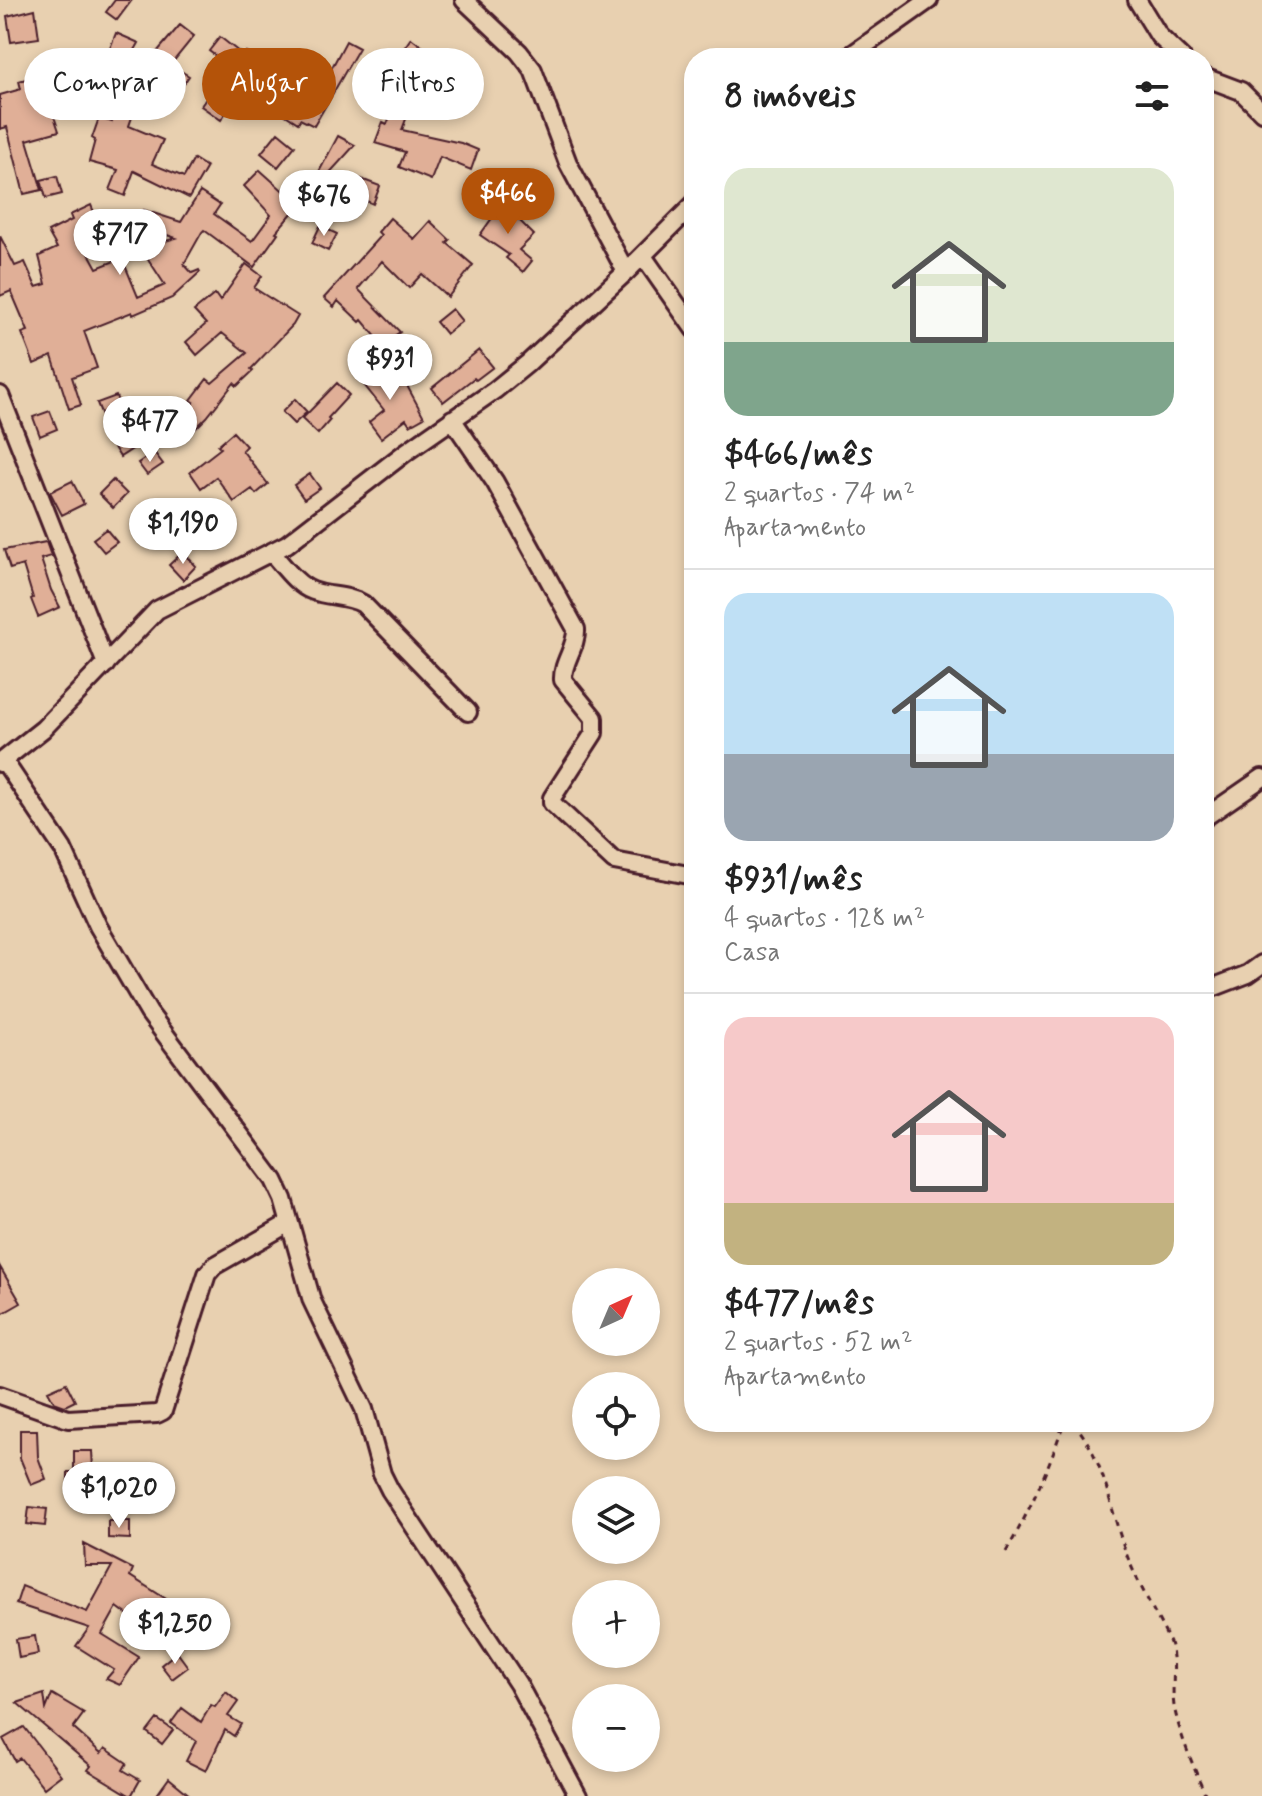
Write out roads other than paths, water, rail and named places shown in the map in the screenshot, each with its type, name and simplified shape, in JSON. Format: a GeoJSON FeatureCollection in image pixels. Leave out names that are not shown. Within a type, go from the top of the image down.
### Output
{"type":"FeatureCollection","features":[{"type":"Feature","properties":{"kind":"street"},"geometry":{"type":"LineString","coordinates":[[464,0],[519,52],[533,70],[568,163],[626,272]]}},
{"type":"Feature","properties":{"kind":"street"},"geometry":{"type":"LineString","coordinates":[[861,48],[929,0]]}},
{"type":"Feature","properties":{"kind":"street"},"geometry":{"type":"LineString","coordinates":[[1137,0],[1159,36],[1172,48]]}},
{"type":"Feature","properties":{"kind":"street"},"geometry":{"type":"LineString","coordinates":[[1214,82],[1241,91],[1262,112]]}},
{"type":"Feature","properties":{"kind":"street"},"geometry":{"type":"LineString","coordinates":[[578,1796],[518,1684],[382,1474],[364,1409],[312,1301],[274,1180],[149,1013],[98,926],[63,849],[2,762],[43,729],[157,610],[294,539],[527,364],[684,214]]}},
{"type":"Feature","properties":{"kind":"street"},"geometry":{"type":"LineString","coordinates":[[643,256],[684,315]]}},
{"type":"Feature","properties":{"kind":"street"},"geometry":{"type":"LineString","coordinates":[[0,395],[106,664]]}},
{"type":"Feature","properties":{"kind":"street"},"geometry":{"type":"LineString","coordinates":[[452,419],[495,482],[576,629],[577,640],[562,673],[563,680],[594,718],[596,725],[594,733],[552,798],[552,803],[614,861],[684,874]]}},
{"type":"Feature","properties":{"kind":"street"},"geometry":{"type":"LineString","coordinates":[[271,552],[299,583],[311,591],[363,604],[468,712]]}},
{"type":"Feature","properties":{"kind":"street"},"geometry":{"type":"LineString","coordinates":[[1214,811],[1262,778]]}},
{"type":"Feature","properties":{"kind":"street"},"geometry":{"type":"LineString","coordinates":[[1214,987],[1248,974],[1262,964]]}},
{"type":"Feature","properties":{"kind":"street"},"geometry":{"type":"LineString","coordinates":[[0,1395],[68,1419],[157,1414],[163,1411],[207,1274],[214,1266],[289,1223]]}}]}
